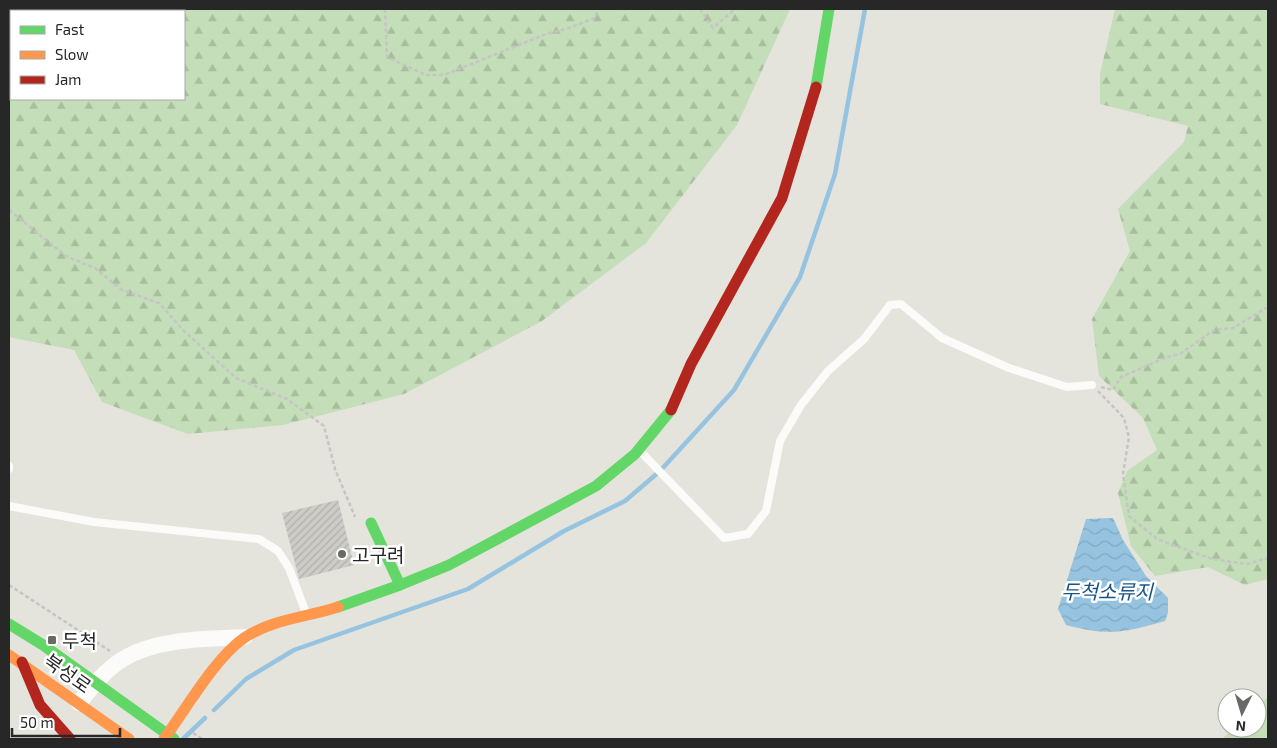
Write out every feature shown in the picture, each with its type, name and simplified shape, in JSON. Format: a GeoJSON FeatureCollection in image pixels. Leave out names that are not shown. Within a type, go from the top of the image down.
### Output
{"type":"FeatureCollection","features":[{"type":"Feature","properties":{"kind":"street"},"geometry":{"type":"LineString","coordinates":[[164,739],[224,656],[245,637],[287,619],[331,609],[400,585],[449,565],[596,486],[643,453],[668,416],[691,364],[782,198],[814,96],[829,9]]}},
{"type":"Feature","properties":{"kind":"street"},"geometry":{"type":"LineString","coordinates":[[371,523],[400,585]]}},
{"type":"Feature","properties":{"kind":"street","name":"북성로"},"geometry":{"type":"LineString","coordinates":[[9,624],[43,645],[122,700],[174,739]]}},
{"type":"Feature","properties":{"kind":"street"},"geometry":{"type":"LineString","coordinates":[[79,703],[95,683],[123,659],[136,653],[180,640],[245,637]]}},
{"type":"Feature","properties":{"kind":"street","name":"북성로"},"geometry":{"type":"LineString","coordinates":[[9,655],[22,662],[129,739]]}},
{"type":"Feature","properties":{"kind":"street"},"geometry":{"type":"LineString","coordinates":[[22,662],[32,695],[39,707],[70,739]]}},
{"type":"Feature","properties":{"kind":"lane"},"geometry":{"type":"LineString","coordinates":[[643,453],[724,538],[748,534],[766,511],[780,441],[801,404],[828,371],[864,339],[890,305],[901,304],[942,338],[1009,368],[1067,387],[1092,384]]}},
{"type":"Feature","properties":{"kind":"lane"},"geometry":{"type":"LineString","coordinates":[[9,506],[94,522],[259,539],[278,551],[288,568],[306,614]]}},
{"type":"Feature","properties":{"kind":"path"},"geometry":{"type":"LineString","coordinates":[[385,9],[388,56],[426,75],[444,75],[546,34],[595,18],[598,9]]}},
{"type":"Feature","properties":{"kind":"path"},"geometry":{"type":"LineString","coordinates":[[700,9],[714,28],[735,9]]}},
{"type":"Feature","properties":{"kind":"path"},"geometry":{"type":"LineString","coordinates":[[9,210],[66,256],[95,268],[122,290],[158,303],[185,332],[236,378],[287,399],[324,426],[335,469],[355,516],[371,523]]}},
{"type":"Feature","properties":{"kind":"path"},"geometry":{"type":"LineString","coordinates":[[1092,384],[1113,390],[1121,376],[1166,357],[1180,354],[1214,330],[1233,328],[1268,307]]}},
{"type":"Feature","properties":{"kind":"path"},"geometry":{"type":"LineString","coordinates":[[1092,384],[1124,418],[1129,437],[1123,474],[1129,516],[1157,539],[1212,559],[1247,564],[1268,558]]}},
{"type":"Feature","properties":{"kind":"path"},"geometry":{"type":"LineString","coordinates":[[9,585],[123,659]]}},
{"type":"Feature","properties":{"kind":"green space"},"geometry":{"type":"Polygon","coordinates":[[[9,9],[790,9],[737,125],[646,243],[542,321],[404,394],[283,425],[188,434],[102,402],[74,350],[9,337],[9,9]]]}},
{"type":"Feature","properties":{"kind":"green space"},"geometry":{"type":"Polygon","coordinates":[[[1115,9],[1268,9],[1268,579],[1245,585],[1208,567],[1155,576],[1131,546],[1118,493],[1127,471],[1157,450],[1143,418],[1099,376],[1092,319],[1130,251],[1118,209],[1184,142],[1188,126],[1100,104],[1100,74],[1115,9]]]}},
{"type":"Feature","properties":{"kind":"green space"},"geometry":{"type":"Polygon","coordinates":[[[1267,698],[1268,739],[1222,739],[1267,738],[1267,698]]]}},
{"type":"Feature","properties":{"kind":"water","name":"두척소류지"},"geometry":{"type":"Polygon","coordinates":[[[1113,518],[1123,540],[1146,576],[1168,598],[1168,613],[1165,621],[1116,632],[1094,631],[1066,625],[1058,609],[1086,519],[1113,518]]]}},
{"type":"Feature","properties":{"kind":"building"},"geometry":{"type":"Polygon","coordinates":[[[338,500],[354,565],[299,579],[282,513],[338,500]]]}},
{"type":"Feature","properties":{"kind":"waterway"},"geometry":{"type":"LineString","coordinates":[[214,710],[246,679],[294,650],[468,589],[564,531],[625,501],[660,471],[734,390],[800,277],[835,174],[865,9]]}},
{"type":"Feature","properties":{"kind":"waterway"},"geometry":{"type":"LineString","coordinates":[[183,739],[205,718]]}},
{"type":"Feature","properties":{"kind":"traffic: fast"},"geometry":{"type":"LineString","coordinates":[[816,87],[829,9]]}},
{"type":"Feature","properties":{"kind":"traffic: fast"},"geometry":{"type":"LineString","coordinates":[[371,523],[400,585],[449,565],[596,486],[635,454],[671,410]]}},
{"type":"Feature","properties":{"kind":"traffic: fast"},"geometry":{"type":"LineString","coordinates":[[338,607],[400,585]]}},
{"type":"Feature","properties":{"kind":"traffic: fast"},"geometry":{"type":"LineString","coordinates":[[9,624],[43,645],[174,739]]}},
{"type":"Feature","properties":{"kind":"traffic: slow"},"geometry":{"type":"LineString","coordinates":[[164,739],[222,658],[244,638],[278,622],[338,607]]}},
{"type":"Feature","properties":{"kind":"traffic: slow"},"geometry":{"type":"LineString","coordinates":[[9,655],[129,739]]}},
{"type":"Feature","properties":{"kind":"traffic: jam"},"geometry":{"type":"LineString","coordinates":[[671,410],[691,364],[782,198],[816,87]]}},
{"type":"Feature","properties":{"kind":"traffic: jam"},"geometry":{"type":"LineString","coordinates":[[22,662],[40,705],[70,739]]}},
{"type":"Feature","properties":{"kind":"place","name":"고구려"},"geometry":{"type":"Point","coordinates":[342,554]}},
{"type":"Feature","properties":{"kind":"place","name":"두척"},"geometry":{"type":"Point","coordinates":[52,640]}}]}
